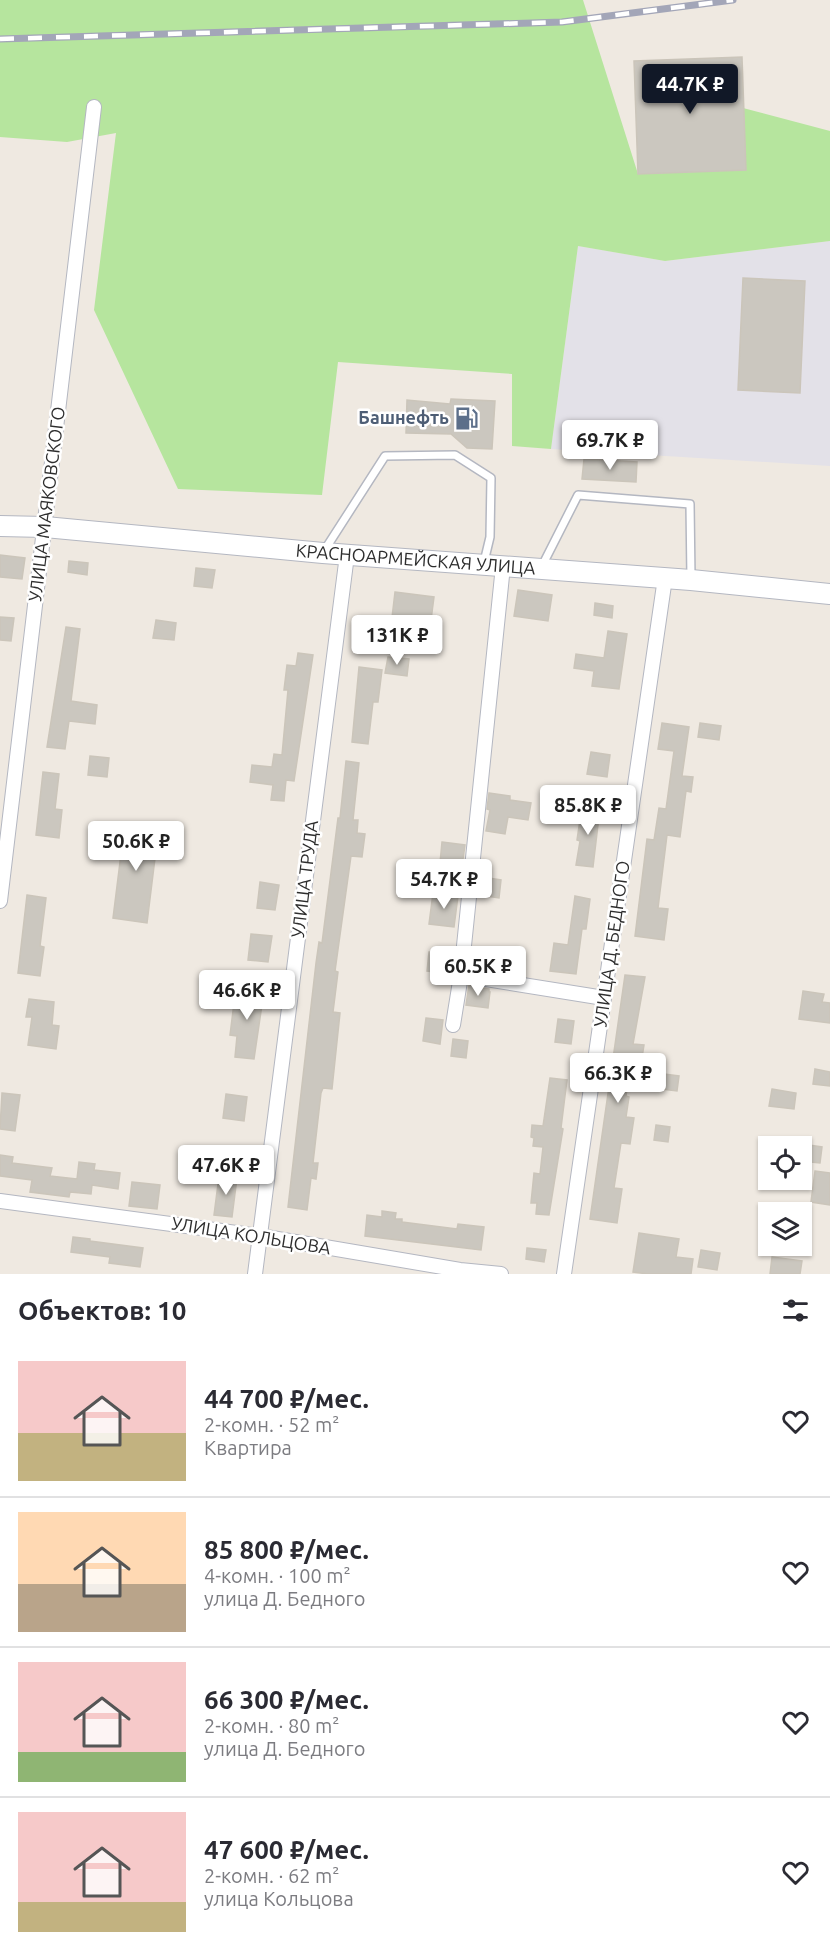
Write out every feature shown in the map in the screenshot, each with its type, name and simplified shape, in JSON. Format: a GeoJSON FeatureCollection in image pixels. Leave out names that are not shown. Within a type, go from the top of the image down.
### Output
{"type":"FeatureCollection","features":[{"type":"Feature","properties":{"kind":"main road","name":"КРАСНОАРМЕЙСКАЯ УЛИЦА"},"geometry":{"type":"LineString","coordinates":[[0,525],[45,527],[346,555],[692,580],[830,594]]}},
{"type":"Feature","properties":{"kind":"street","name":"УЛИЦА МАЯКОВСКОГО"},"geometry":{"type":"LineString","coordinates":[[0,901],[94,108]]}},
{"type":"Feature","properties":{"kind":"street","name":"УЛИЦА ТРУДА"},"geometry":{"type":"LineString","coordinates":[[255,1274],[346,555]]}},
{"type":"Feature","properties":{"kind":"street"},"geometry":{"type":"LineString","coordinates":[[453,1025],[461,975],[503,566]]}},
{"type":"Feature","properties":{"kind":"street","name":"УЛИЦА Д. БЕДНОГО"},"geometry":{"type":"LineString","coordinates":[[564,1274],[665,578]]}},
{"type":"Feature","properties":{"kind":"street"},"geometry":{"type":"LineString","coordinates":[[461,975],[604,998]]}},
{"type":"Feature","properties":{"kind":"street","name":"УЛИЦА КОЛЬЦОВА"},"geometry":{"type":"LineString","coordinates":[[0,1201],[260,1236],[460,1272],[501,1274]]}},
{"type":"Feature","properties":{"kind":"lane"},"geometry":{"type":"LineString","coordinates":[[323,553],[385,456],[455,455],[491,478],[490,537],[483,565]]}},
{"type":"Feature","properties":{"kind":"lane"},"geometry":{"type":"LineString","coordinates":[[540,569],[579,495],[690,504],[692,580]]}},
{"type":"Feature","properties":{"kind":"shaded area"},"geometry":{"type":"Polygon","coordinates":[[[830,241],[830,466],[551,449],[578,246],[665,261],[830,241]]]}},
{"type":"Feature","properties":{"kind":"green space"},"geometry":{"type":"Polygon","coordinates":[[[0,0],[583,0],[638,174],[745,170],[743,108],[830,131],[830,241],[665,261],[578,246],[551,449],[512,446],[512,374],[338,362],[322,495],[178,489],[94,310],[116,133],[67,142],[0,137],[0,0]]]}},
{"type":"Feature","properties":{"kind":"building"},"geometry":{"type":"Polygon","coordinates":[[[742,57],[746,170],[638,174],[634,61],[742,57]]]}},
{"type":"Feature","properties":{"kind":"building"},"geometry":{"type":"Polygon","coordinates":[[[743,278],[805,281],[800,393],[738,390],[743,278]]]}},
{"type":"Feature","properties":{"kind":"building"},"geometry":{"type":"Polygon","coordinates":[[[451,399],[495,401],[492,449],[467,448],[451,434],[406,433],[407,400],[450,404],[451,399]]]}},
{"type":"Feature","properties":{"kind":"building"},"geometry":{"type":"Polygon","coordinates":[[[584,459],[637,462],[636,482],[582,479],[584,459]]]}},
{"type":"Feature","properties":{"kind":"building"},"geometry":{"type":"Polygon","coordinates":[[[0,555],[25,558],[22,579],[0,577],[0,555]]]}},
{"type":"Feature","properties":{"kind":"building"},"geometry":{"type":"Polygon","coordinates":[[[69,561],[88,563],[87,575],[68,572],[69,561]]]}},
{"type":"Feature","properties":{"kind":"building"},"geometry":{"type":"Polygon","coordinates":[[[196,568],[215,570],[212,588],[194,586],[196,568]]]}},
{"type":"Feature","properties":{"kind":"building"},"geometry":{"type":"Polygon","coordinates":[[[518,590],[552,595],[548,621],[514,616],[518,590]]]}},
{"type":"Feature","properties":{"kind":"building"},"geometry":{"type":"Polygon","coordinates":[[[395,592],[434,597],[428,643],[402,639],[404,628],[391,626],[395,592]]]}},
{"type":"Feature","properties":{"kind":"building"},"geometry":{"type":"Polygon","coordinates":[[[595,603],[613,606],[612,618],[594,615],[595,603]]]}},
{"type":"Feature","properties":{"kind":"building"},"geometry":{"type":"Polygon","coordinates":[[[0,617],[14,618],[11,641],[0,640],[0,617]]]}},
{"type":"Feature","properties":{"kind":"building"},"geometry":{"type":"Polygon","coordinates":[[[156,620],[176,623],[174,640],[153,638],[156,620]]]}},
{"type":"Feature","properties":{"kind":"building"},"geometry":{"type":"Polygon","coordinates":[[[66,627],[80,629],[71,701],[97,705],[95,724],[69,721],[65,749],[47,747],[66,627]]]}},
{"type":"Feature","properties":{"kind":"building"},"geometry":{"type":"Polygon","coordinates":[[[608,631],[627,634],[619,689],[592,686],[594,671],[574,668],[576,654],[604,658],[608,631]]]}},
{"type":"Feature","properties":{"kind":"building"},"geometry":{"type":"Polygon","coordinates":[[[298,653],[313,655],[294,781],[286,780],[284,801],[271,800],[273,785],[250,782],[252,765],[272,767],[274,754],[282,755],[288,690],[284,690],[287,665],[296,666],[298,653]]]}},
{"type":"Feature","properties":{"kind":"building"},"geometry":{"type":"Polygon","coordinates":[[[388,657],[409,659],[407,676],[385,673],[388,657]]]}},
{"type":"Feature","properties":{"kind":"building"},"geometry":{"type":"Polygon","coordinates":[[[359,667],[382,670],[378,702],[373,702],[368,744],[352,742],[359,667]]]}},
{"type":"Feature","properties":{"kind":"building"},"geometry":{"type":"Polygon","coordinates":[[[662,723],[689,727],[682,776],[693,777],[691,792],[686,791],[680,837],[667,835],[658,908],[668,909],[664,940],[635,936],[647,839],[654,840],[659,808],[666,809],[674,751],[658,749],[662,723]]]}},
{"type":"Feature","properties":{"kind":"building"},"geometry":{"type":"Polygon","coordinates":[[[700,723],[721,726],[719,740],[698,737],[700,723]]]}},
{"type":"Feature","properties":{"kind":"building"},"geometry":{"type":"Polygon","coordinates":[[[591,752],[610,755],[607,777],[587,774],[591,752]]]}},
{"type":"Feature","properties":{"kind":"building"},"geometry":{"type":"Polygon","coordinates":[[[90,756],[109,758],[107,777],[88,775],[90,756]]]}},
{"type":"Feature","properties":{"kind":"building"},"geometry":{"type":"Polygon","coordinates":[[[346,761],[359,763],[353,820],[358,820],[357,833],[365,834],[362,857],[351,856],[335,971],[338,972],[333,1012],[340,1013],[332,1089],[323,1088],[321,1093],[313,1163],[318,1163],[316,1179],[311,1178],[307,1210],[288,1207],[316,963],[319,942],[322,943],[346,761]]]}},
{"type":"Feature","properties":{"kind":"building"},"geometry":{"type":"Polygon","coordinates":[[[43,772],[59,774],[55,809],[62,810],[59,838],[36,835],[43,772]]]}},
{"type":"Feature","properties":{"kind":"building"},"geometry":{"type":"Polygon","coordinates":[[[489,793],[510,796],[510,800],[531,803],[528,820],[508,817],[505,834],[486,831],[490,810],[487,809],[489,793]]]}},
{"type":"Feature","properties":{"kind":"building"},"geometry":{"type":"Polygon","coordinates":[[[582,806],[600,808],[593,867],[576,865],[582,806]]]}},
{"type":"Feature","properties":{"kind":"building"},"geometry":{"type":"Polygon","coordinates":[[[125,822],[159,826],[147,923],[113,918],[125,822]]]}},
{"type":"Feature","properties":{"kind":"building"},"geometry":{"type":"Polygon","coordinates":[[[442,842],[465,845],[462,866],[440,863],[442,842]]]}},
{"type":"Feature","properties":{"kind":"building"},"geometry":{"type":"Polygon","coordinates":[[[482,877],[501,880],[499,898],[480,895],[482,877]]]}},
{"type":"Feature","properties":{"kind":"building"},"geometry":{"type":"Polygon","coordinates":[[[260,882],[279,885],[275,910],[257,908],[260,882]]]}},
{"type":"Feature","properties":{"kind":"building"},"geometry":{"type":"Polygon","coordinates":[[[433,893],[458,896],[454,927],[429,924],[433,893]]]}},
{"type":"Feature","properties":{"kind":"building"},"geometry":{"type":"Polygon","coordinates":[[[27,895],[46,898],[40,946],[44,947],[40,976],[18,973],[27,895]]]}},
{"type":"Feature","properties":{"kind":"building"},"geometry":{"type":"Polygon","coordinates":[[[575,896],[590,899],[586,929],[582,929],[576,974],[550,971],[554,943],[568,945],[575,896]]]}},
{"type":"Feature","properties":{"kind":"building"},"geometry":{"type":"Polygon","coordinates":[[[251,934],[272,936],[268,962],[248,960],[251,934]]]}},
{"type":"Feature","properties":{"kind":"building"},"geometry":{"type":"Polygon","coordinates":[[[429,952],[449,954],[449,958],[454,958],[452,974],[427,971],[429,952]]]}},
{"type":"Feature","properties":{"kind":"building"},"geometry":{"type":"Polygon","coordinates":[[[625,975],[645,977],[633,1044],[644,1045],[641,1064],[631,1062],[626,1096],[629,1097],[626,1117],[634,1118],[630,1144],[621,1143],[614,1188],[622,1189],[617,1223],[590,1219],[625,975]]]}},
{"type":"Feature","properties":{"kind":"building"},"geometry":{"type":"Polygon","coordinates":[[[469,985],[489,989],[488,1008],[466,1005],[469,985]]]}},
{"type":"Feature","properties":{"kind":"building"},"geometry":{"type":"Polygon","coordinates":[[[236,987],[264,991],[254,1059],[235,1057],[237,1036],[230,1035],[236,987]]]}},
{"type":"Feature","properties":{"kind":"building"},"geometry":{"type":"Polygon","coordinates":[[[803,991],[824,994],[822,1002],[830,1003],[830,1023],[799,1019],[803,991]]]}},
{"type":"Feature","properties":{"kind":"building"},"geometry":{"type":"Polygon","coordinates":[[[29,999],[54,1002],[52,1025],[59,1026],[56,1049],[28,1045],[32,1017],[26,1017],[29,999]]]}},
{"type":"Feature","properties":{"kind":"building"},"geometry":{"type":"Polygon","coordinates":[[[426,1018],[443,1020],[440,1044],[423,1041],[426,1018]]]}},
{"type":"Feature","properties":{"kind":"building"},"geometry":{"type":"Polygon","coordinates":[[[558,1019],[574,1021],[571,1044],[555,1042],[558,1019]]]}},
{"type":"Feature","properties":{"kind":"building"},"geometry":{"type":"Polygon","coordinates":[[[453,1039],[468,1041],[466,1058],[451,1056],[453,1039]]]}},
{"type":"Feature","properties":{"kind":"building"},"geometry":{"type":"Polygon","coordinates":[[[815,1069],[830,1072],[830,1086],[813,1084],[815,1069]]]}},
{"type":"Feature","properties":{"kind":"building"},"geometry":{"type":"Polygon","coordinates":[[[664,1074],[679,1076],[677,1091],[662,1089],[664,1074]]]}},
{"type":"Feature","properties":{"kind":"building"},"geometry":{"type":"Polygon","coordinates":[[[550,1078],[567,1080],[561,1128],[563,1129],[549,1215],[536,1214],[537,1203],[531,1203],[534,1173],[540,1174],[543,1147],[533,1146],[534,1138],[531,1137],[532,1125],[543,1126],[550,1078]]]}},
{"type":"Feature","properties":{"kind":"building"},"geometry":{"type":"Polygon","coordinates":[[[772,1089],[796,1093],[794,1109],[769,1106],[772,1089]]]}},
{"type":"Feature","properties":{"kind":"building"},"geometry":{"type":"Polygon","coordinates":[[[2,1093],[20,1095],[15,1131],[0,1129],[2,1093]]]}},
{"type":"Feature","properties":{"kind":"building"},"geometry":{"type":"Polygon","coordinates":[[[226,1094],[247,1097],[244,1121],[223,1118],[226,1094]]]}},
{"type":"Feature","properties":{"kind":"building"},"geometry":{"type":"Polygon","coordinates":[[[656,1125],[670,1127],[668,1142],[654,1140],[656,1125]]]}},
{"type":"Feature","properties":{"kind":"building"},"geometry":{"type":"Polygon","coordinates":[[[812,1146],[822,1147],[820,1163],[812,1162],[812,1146]]]}},
{"type":"Feature","properties":{"kind":"building"},"geometry":{"type":"Polygon","coordinates":[[[0,1155],[13,1157],[12,1163],[52,1168],[50,1176],[77,1179],[79,1162],[95,1164],[94,1170],[120,1173],[118,1189],[92,1185],[91,1194],[70,1192],[69,1197],[30,1192],[32,1180],[0,1176],[0,1155]]]}},
{"type":"Feature","properties":{"kind":"building"},"geometry":{"type":"Polygon","coordinates":[[[815,1171],[830,1173],[830,1205],[811,1202],[815,1171]]]}},
{"type":"Feature","properties":{"kind":"building"},"geometry":{"type":"Polygon","coordinates":[[[219,1176],[237,1178],[232,1217],[214,1215],[219,1176]]]}},
{"type":"Feature","properties":{"kind":"building"},"geometry":{"type":"Polygon","coordinates":[[[132,1182],[160,1185],[157,1209],[129,1206],[132,1182]]]}},
{"type":"Feature","properties":{"kind":"building"},"geometry":{"type":"Polygon","coordinates":[[[382,1211],[396,1213],[395,1219],[402,1219],[402,1222],[457,1229],[458,1224],[484,1227],[481,1250],[365,1236],[367,1215],[382,1217],[382,1211]]]}},
{"type":"Feature","properties":{"kind":"building"},"geometry":{"type":"Polygon","coordinates":[[[639,1233],[679,1239],[676,1257],[693,1259],[691,1274],[633,1272],[639,1233]]]}},
{"type":"Feature","properties":{"kind":"building"},"geometry":{"type":"Polygon","coordinates":[[[73,1237],[143,1248],[140,1267],[109,1263],[110,1257],[71,1252],[73,1237]]]}},
{"type":"Feature","properties":{"kind":"building"},"geometry":{"type":"Polygon","coordinates":[[[527,1248],[546,1250],[544,1262],[526,1259],[527,1248]]]}},
{"type":"Feature","properties":{"kind":"building"},"geometry":{"type":"Polygon","coordinates":[[[701,1250],[720,1253],[717,1270],[698,1267],[701,1250]]]}},
{"type":"Feature","properties":{"kind":"building"},"geometry":{"type":"Polygon","coordinates":[[[772,1257],[802,1261],[800,1274],[770,1274],[772,1257]]]}},
{"type":"Feature","properties":{"kind":"railway"},"geometry":{"type":"LineString","coordinates":[[0,39],[562,22],[733,0]]}},
{"type":"Feature","properties":{"kind":"place","name":"Башнефть"},"geometry":{"type":"Point","coordinates":[467,418]}}]}
